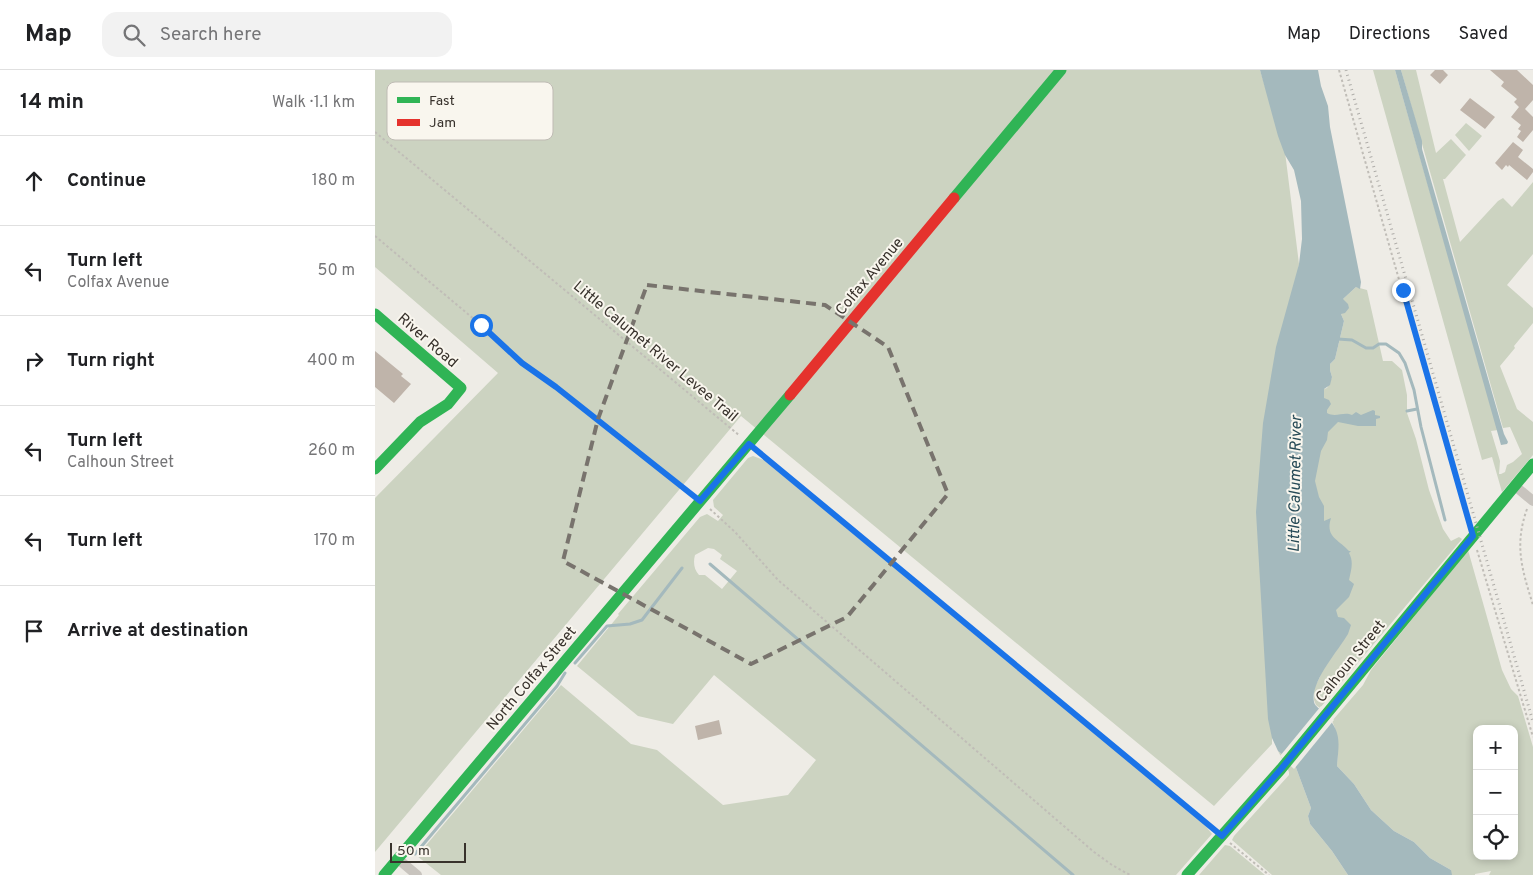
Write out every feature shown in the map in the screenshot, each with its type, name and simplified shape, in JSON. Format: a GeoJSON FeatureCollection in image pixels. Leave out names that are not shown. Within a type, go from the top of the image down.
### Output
{"type":"FeatureCollection","features":[{"type":"Feature","properties":{"kind":"street","name":"Colfax Avenue"},"geometry":{"type":"LineString","coordinates":[[700,501],[1061,70]]}},
{"type":"Feature","properties":{"kind":"street","name":"River Road"},"geometry":{"type":"LineString","coordinates":[[375,314],[461,388],[448,404],[420,422],[375,469]]}},
{"type":"Feature","properties":{"kind":"street","name":"Calhoun Street"},"geometry":{"type":"LineString","coordinates":[[1187,875],[1281,769],[1533,464]]}},
{"type":"Feature","properties":{"kind":"street"},"geometry":{"type":"LineString","coordinates":[[1515,486],[1532,501]]}},
{"type":"Feature","properties":{"kind":"street","name":"North Colfax Street"},"geometry":{"type":"LineString","coordinates":[[384,875],[700,501]]}},
{"type":"Feature","properties":{"kind":"street"},"geometry":{"type":"LineString","coordinates":[[398,859],[417,875]]}},
{"type":"Feature","properties":{"kind":"path"},"geometry":{"type":"LineString","coordinates":[[1339,70],[1533,737]]}},
{"type":"Feature","properties":{"kind":"path","name":"Little Calumet River Levee Trail"},"geometry":{"type":"LineString","coordinates":[[375,132],[1269,875]]}},
{"type":"Feature","properties":{"kind":"path"},"geometry":{"type":"LineString","coordinates":[[375,236],[481,325],[522,363],[556,387],[700,501],[735,532],[789,590],[1094,852],[1112,865],[1131,875]]}},
{"type":"Feature","properties":{"kind":"path"},"geometry":{"type":"LineString","coordinates":[[1532,501],[1522,527],[1519,556],[1533,605]]}},
{"type":"Feature","properties":{"kind":"highlighted area"},"geometry":{"type":"Polygon","coordinates":[[[647,285],[825,305],[888,347],[948,494],[847,617],[751,664],[563,561],[598,419],[647,285]]]}},
{"type":"Feature","properties":{"kind":"green space"},"geometry":{"type":"Polygon","coordinates":[[[375,70],[1260,70],[1285,152],[1299,264],[1273,466],[1272,744],[1214,806],[741,416],[375,852],[375,498],[498,373],[375,267],[375,70]]]}},
{"type":"Feature","properties":{"kind":"green space"},"geometry":{"type":"Polygon","coordinates":[[[1373,70],[1395,70],[1498,430],[1491,431],[1500,461],[1499,474],[1505,472],[1507,465],[1522,454],[1510,427],[1503,428],[1401,70],[1416,70],[1436,153],[1451,139],[1466,155],[1443,179],[1460,242],[1498,201],[1503,198],[1512,207],[1533,182],[1533,254],[1507,285],[1533,308],[1533,323],[1500,366],[1517,409],[1533,422],[1533,455],[1502,492],[1492,457],[1482,460],[1373,70]]]}},
{"type":"Feature","properties":{"kind":"green space"},"geometry":{"type":"Polygon","coordinates":[[[1466,123],[1482,136],[1469,151],[1455,135],[1466,123]]]}},
{"type":"Feature","properties":{"kind":"green space"},"geometry":{"type":"Polygon","coordinates":[[[1356,287],[1367,290],[1383,361],[1392,361],[1402,370],[1407,395],[1407,413],[1416,439],[1429,490],[1443,529],[1451,541],[1459,537],[1462,539],[1320,708],[1314,700],[1314,688],[1320,677],[1331,612],[1349,551],[1329,551],[1313,488],[1324,389],[1327,388],[1332,377],[1330,364],[1335,359],[1344,321],[1341,314],[1343,299],[1356,287]]]}},
{"type":"Feature","properties":{"kind":"green space"},"geometry":{"type":"Polygon","coordinates":[[[753,456],[764,460],[1204,824],[1212,834],[1176,875],[441,875],[417,856],[561,685],[631,744],[657,750],[723,805],[788,795],[816,760],[714,675],[673,724],[638,716],[577,666],[700,517],[707,514],[718,521],[723,515],[714,507],[713,500],[748,458],[753,456]],[[708,548],[695,555],[694,566],[699,575],[705,575],[722,589],[737,571],[720,559],[722,555],[714,549],[708,548]]]}},
{"type":"Feature","properties":{"kind":"green space"},"geometry":{"type":"Polygon","coordinates":[[[1468,550],[1502,670],[1511,689],[1518,696],[1533,747],[1533,875],[1489,875],[1491,871],[1475,875],[1451,875],[1451,870],[1430,858],[1414,842],[1394,831],[1371,810],[1354,784],[1337,766],[1337,737],[1332,721],[1363,685],[1371,670],[1468,550]]]}},
{"type":"Feature","properties":{"kind":"green space"},"geometry":{"type":"Polygon","coordinates":[[[1278,751],[1295,765],[1311,808],[1308,816],[1310,824],[1332,851],[1348,875],[1272,875],[1232,840],[1289,775],[1278,751]]]}},
{"type":"Feature","properties":{"kind":"green space"},"geometry":{"type":"Polygon","coordinates":[[[1225,845],[1230,846],[1265,875],[1199,875],[1225,845]]]}},
{"type":"Feature","properties":{"kind":"water","name":"Little Calumet River"},"geometry":{"type":"Polygon","coordinates":[[[1260,70],[1318,70],[1328,106],[1330,127],[1361,282],[1360,289],[1356,287],[1343,299],[1349,308],[1345,313],[1341,314],[1344,321],[1335,359],[1330,364],[1332,377],[1330,385],[1324,389],[1324,398],[1329,400],[1331,404],[1327,410],[1327,413],[1330,414],[1352,415],[1356,412],[1361,415],[1373,410],[1375,415],[1380,416],[1380,418],[1376,419],[1376,426],[1358,426],[1338,422],[1328,432],[1327,440],[1321,451],[1315,481],[1319,497],[1324,506],[1324,521],[1331,518],[1331,534],[1351,551],[1349,553],[1352,563],[1349,580],[1354,584],[1349,597],[1336,610],[1338,617],[1344,618],[1351,625],[1348,634],[1320,676],[1316,685],[1314,702],[1330,720],[1337,732],[1339,743],[1337,766],[1354,784],[1371,810],[1394,831],[1414,842],[1430,858],[1451,870],[1452,875],[1348,875],[1332,851],[1310,824],[1308,816],[1311,808],[1295,765],[1278,751],[1272,738],[1268,719],[1256,512],[1263,423],[1276,347],[1299,264],[1302,239],[1301,201],[1294,170],[1285,155],[1278,136],[1260,70]]]}},
{"type":"Feature","properties":{"kind":"water"},"geometry":{"type":"Polygon","coordinates":[[[1395,70],[1401,70],[1422,141],[1422,149],[1504,434],[1508,442],[1507,444],[1501,445],[1395,70]]]}},
{"type":"Feature","properties":{"kind":"pier"},"geometry":{"type":"Polygon","coordinates":[[[1321,706],[1334,720],[1294,769],[1280,756],[1321,706]]]}},
{"type":"Feature","properties":{"kind":"building"},"geometry":{"type":"Polygon","coordinates":[[[1435,70],[1443,70],[1448,75],[1440,84],[1430,75],[1435,70]]]}},
{"type":"Feature","properties":{"kind":"building"},"geometry":{"type":"Polygon","coordinates":[[[1490,70],[1517,70],[1533,85],[1533,100],[1525,109],[1533,117],[1533,130],[1523,142],[1517,137],[1521,131],[1518,129],[1521,125],[1511,117],[1519,107],[1514,102],[1517,99],[1501,86],[1504,82],[1490,70]]]}},
{"type":"Feature","properties":{"kind":"building"},"geometry":{"type":"Polygon","coordinates":[[[1470,98],[1495,117],[1485,129],[1460,110],[1470,98]]]}},
{"type":"Feature","properties":{"kind":"building"},"geometry":{"type":"Polygon","coordinates":[[[1513,142],[1523,150],[1518,157],[1533,169],[1527,180],[1509,165],[1508,167],[1506,165],[1502,170],[1495,163],[1513,142]]]}},
{"type":"Feature","properties":{"kind":"building"},"geometry":{"type":"Polygon","coordinates":[[[375,351],[403,374],[401,376],[411,384],[394,403],[375,387],[375,351]]]}},
{"type":"Feature","properties":{"kind":"building"},"geometry":{"type":"Polygon","coordinates":[[[719,720],[722,734],[698,740],[695,726],[719,720]]]}},
{"type":"Feature","properties":{"kind":"waterway"},"geometry":{"type":"LineString","coordinates":[[1338,339],[1352,340],[1366,348],[1386,344],[1399,353],[1405,363],[1414,390],[1421,427],[1445,520]]}},
{"type":"Feature","properties":{"kind":"waterway"},"geometry":{"type":"LineString","coordinates":[[1407,411],[1417,409]]}},
{"type":"Feature","properties":{"kind":"waterway"},"geometry":{"type":"LineString","coordinates":[[710,564],[1073,875]]}},
{"type":"Feature","properties":{"kind":"waterway"},"geometry":{"type":"LineString","coordinates":[[575,663],[607,626],[630,624],[642,620],[682,568]]}},
{"type":"Feature","properties":{"kind":"waterway"},"geometry":{"type":"LineString","coordinates":[[415,854],[557,686],[565,673]]}},
{"type":"Feature","properties":{"kind":"railway"},"geometry":{"type":"LineString","coordinates":[[1346,70],[1533,722]]}},
{"type":"Feature","properties":{"kind":"traffic: fast"},"geometry":{"type":"LineString","coordinates":[[954,198],[1061,70]]}},
{"type":"Feature","properties":{"kind":"traffic: fast"},"geometry":{"type":"LineString","coordinates":[[375,314],[461,388],[448,404],[420,422],[375,469]]}},
{"type":"Feature","properties":{"kind":"traffic: fast"},"geometry":{"type":"LineString","coordinates":[[384,875],[790,395]]}},
{"type":"Feature","properties":{"kind":"traffic: fast"},"geometry":{"type":"LineString","coordinates":[[1187,875],[1281,769],[1533,464]]}},
{"type":"Feature","properties":{"kind":"traffic: jam"},"geometry":{"type":"LineString","coordinates":[[790,395],[954,198]]}},
{"type":"Feature","properties":{"kind":"route"},"geometry":{"type":"LineString","coordinates":[[481,325],[522,363],[556,387],[700,501],[749,444],[1222,836],[1281,769],[1473,536],[1403,290]]}}]}
